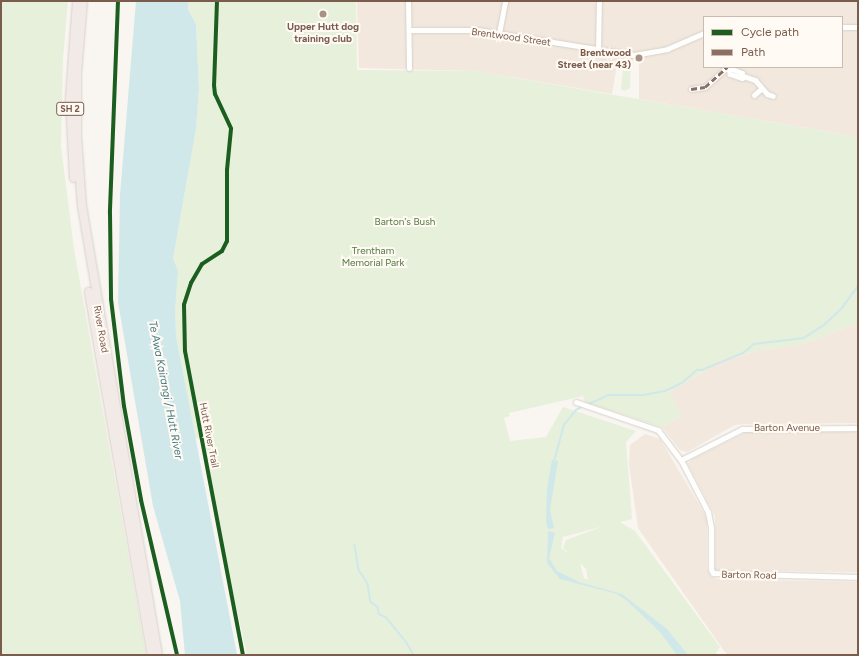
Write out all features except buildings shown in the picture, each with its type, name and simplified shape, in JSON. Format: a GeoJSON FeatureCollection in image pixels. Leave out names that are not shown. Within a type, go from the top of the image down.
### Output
{"type":"FeatureCollection","features":[{"type":"Feature","properties":{"kind":"highway","name":"River Road"},"geometry":{"type":"LineString","coordinates":[[76,1],[70,99],[78,218],[152,655]]}},
{"type":"Feature","properties":{"kind":"highway","name":"River Road"},"geometry":{"type":"LineString","coordinates":[[83,1],[77,73],[77,138],[82,206],[158,655]]}},
{"type":"Feature","properties":{"kind":"street"},"geometry":{"type":"LineString","coordinates":[[408,1],[410,68]]}},
{"type":"Feature","properties":{"kind":"street"},"geometry":{"type":"LineString","coordinates":[[499,33],[505,1]]}},
{"type":"Feature","properties":{"kind":"street"},"geometry":{"type":"LineString","coordinates":[[598,51],[599,1]]}},
{"type":"Feature","properties":{"kind":"street"},"geometry":{"type":"LineString","coordinates":[[843,27],[858,27]]}},
{"type":"Feature","properties":{"kind":"street","name":"Brentwood Street"},"geometry":{"type":"LineString","coordinates":[[409,30],[478,30],[621,54],[655,52],[703,33]]}},
{"type":"Feature","properties":{"kind":"street"},"geometry":{"type":"LineString","coordinates":[[691,89],[706,87],[727,68]]}},
{"type":"Feature","properties":{"kind":"street"},"geometry":{"type":"LineString","coordinates":[[730,68],[742,73],[742,76],[755,80],[761,89],[773,96]]}},
{"type":"Feature","properties":{"kind":"street"},"geometry":{"type":"LineString","coordinates":[[754,95],[761,89]]}},
{"type":"Feature","properties":{"kind":"street"},"geometry":{"type":"LineString","coordinates":[[576,402],[658,430],[681,460]]}},
{"type":"Feature","properties":{"kind":"street","name":"Barton Avenue"},"geometry":{"type":"LineString","coordinates":[[681,460],[742,429],[858,428]]}},
{"type":"Feature","properties":{"kind":"street","name":"Barton Road"},"geometry":{"type":"LineString","coordinates":[[681,460],[708,512],[711,528],[711,569],[713,573],[858,577]]}},
{"type":"Feature","properties":{"kind":"shaded area"},"geometry":{"type":"Polygon","coordinates":[[[357,1],[858,1],[858,137],[639,99],[639,60],[618,59],[612,94],[475,71],[359,68],[357,1]]]}},
{"type":"Feature","properties":{"kind":"shaded area"},"geometry":{"type":"Polygon","coordinates":[[[858,323],[858,423],[735,425],[687,452],[680,450],[662,427],[682,416],[669,392],[723,361],[761,350],[800,345],[858,323]]]}},
{"type":"Feature","properties":{"kind":"shaded area"},"geometry":{"type":"Polygon","coordinates":[[[747,432],[858,432],[858,572],[715,570],[715,516],[688,464],[692,459],[747,432]]]}},
{"type":"Feature","properties":{"kind":"shaded area"},"geometry":{"type":"Polygon","coordinates":[[[645,434],[660,439],[707,518],[707,568],[710,575],[716,579],[858,582],[858,655],[727,655],[638,528],[629,464],[630,445],[645,434]]]}},
{"type":"Feature","properties":{"kind":"green space"},"geometry":{"type":"Polygon","coordinates":[[[1,1],[68,1],[63,59],[61,146],[74,249],[146,655],[1,655],[1,1]]]}},
{"type":"Feature","properties":{"kind":"green space","name":"Trentham Memorial Park"},"geometry":{"type":"Polygon","coordinates":[[[188,1],[356,1],[357,70],[475,71],[858,137],[858,323],[800,345],[761,350],[723,361],[669,392],[682,416],[662,427],[585,402],[583,396],[509,413],[510,416],[504,418],[510,441],[546,437],[563,407],[636,431],[626,442],[632,519],[620,522],[635,531],[720,647],[715,655],[247,655],[224,552],[204,439],[195,438],[176,336],[173,259],[196,129],[199,89],[196,24],[188,8],[188,1]],[[604,526],[563,537],[561,548],[571,555],[563,548],[566,540],[604,526]],[[580,563],[584,578],[588,580],[586,569],[580,563]]]}},
{"type":"Feature","properties":{"kind":"green space"},"geometry":{"type":"Polygon","coordinates":[[[624,60],[631,60],[630,88],[625,91],[621,89],[624,60]]]}},
{"type":"Feature","properties":{"kind":"water","name":"Te Awa Kairangi / Hutt River"},"geometry":{"type":"Polygon","coordinates":[[[136,1],[188,1],[188,9],[196,24],[199,89],[196,129],[173,259],[178,271],[175,309],[176,336],[237,655],[185,655],[180,601],[153,506],[118,302],[120,195],[136,1]]]}},
{"type":"Feature","properties":{"kind":"water"},"geometry":{"type":"Polygon","coordinates":[[[552,460],[558,461],[550,510],[554,528],[548,529],[546,522],[547,488],[552,460]]]}},
{"type":"Feature","properties":{"kind":"water"},"geometry":{"type":"Polygon","coordinates":[[[548,531],[555,533],[549,558],[557,571],[579,582],[622,594],[667,629],[688,655],[677,655],[660,632],[626,600],[617,594],[560,579],[547,563],[548,531]]]}},
{"type":"Feature","properties":{"kind":"waterway"},"geometry":{"type":"LineString","coordinates":[[587,405],[608,395],[644,395],[665,391],[682,383],[697,370],[702,370],[743,353],[754,344],[804,338],[824,325],[842,308],[858,286]]}},
{"type":"Feature","properties":{"kind":"waterway"},"geometry":{"type":"LineString","coordinates":[[554,462],[564,425],[576,410],[584,406]]}},
{"type":"Feature","properties":{"kind":"waterway"},"geometry":{"type":"LineString","coordinates":[[355,545],[359,570],[368,584],[371,602],[378,607],[379,614],[386,617],[407,643],[414,655]]}},
{"type":"Feature","properties":{"kind":"marked path"},"geometry":{"type":"LineString","coordinates":[[691,89],[705,87],[726,68]]}},
{"type":"Feature","properties":{"kind":"cycle path"},"geometry":{"type":"LineString","coordinates":[[118,1],[110,213],[111,299],[124,406],[141,500],[177,655]]}},
{"type":"Feature","properties":{"kind":"cycle path","name":"Hutt River Trail"},"geometry":{"type":"LineString","coordinates":[[217,1],[214,85],[215,94],[231,129],[227,170],[227,241],[222,251],[202,264],[191,283],[184,305],[185,351],[243,655]]}},
{"type":"Feature","properties":{"kind":"place","name":"Upper Hutt dog training club"},"geometry":{"type":"Point","coordinates":[323,14]}},
{"type":"Feature","properties":{"kind":"place","name":"Brentwood Street (near 43)"},"geometry":{"type":"Point","coordinates":[639,58]}},
{"type":"Feature","properties":{"kind":"park label","name":"Barton's Bush"},"geometry":{"type":"Point","coordinates":[405,222]}}]}
